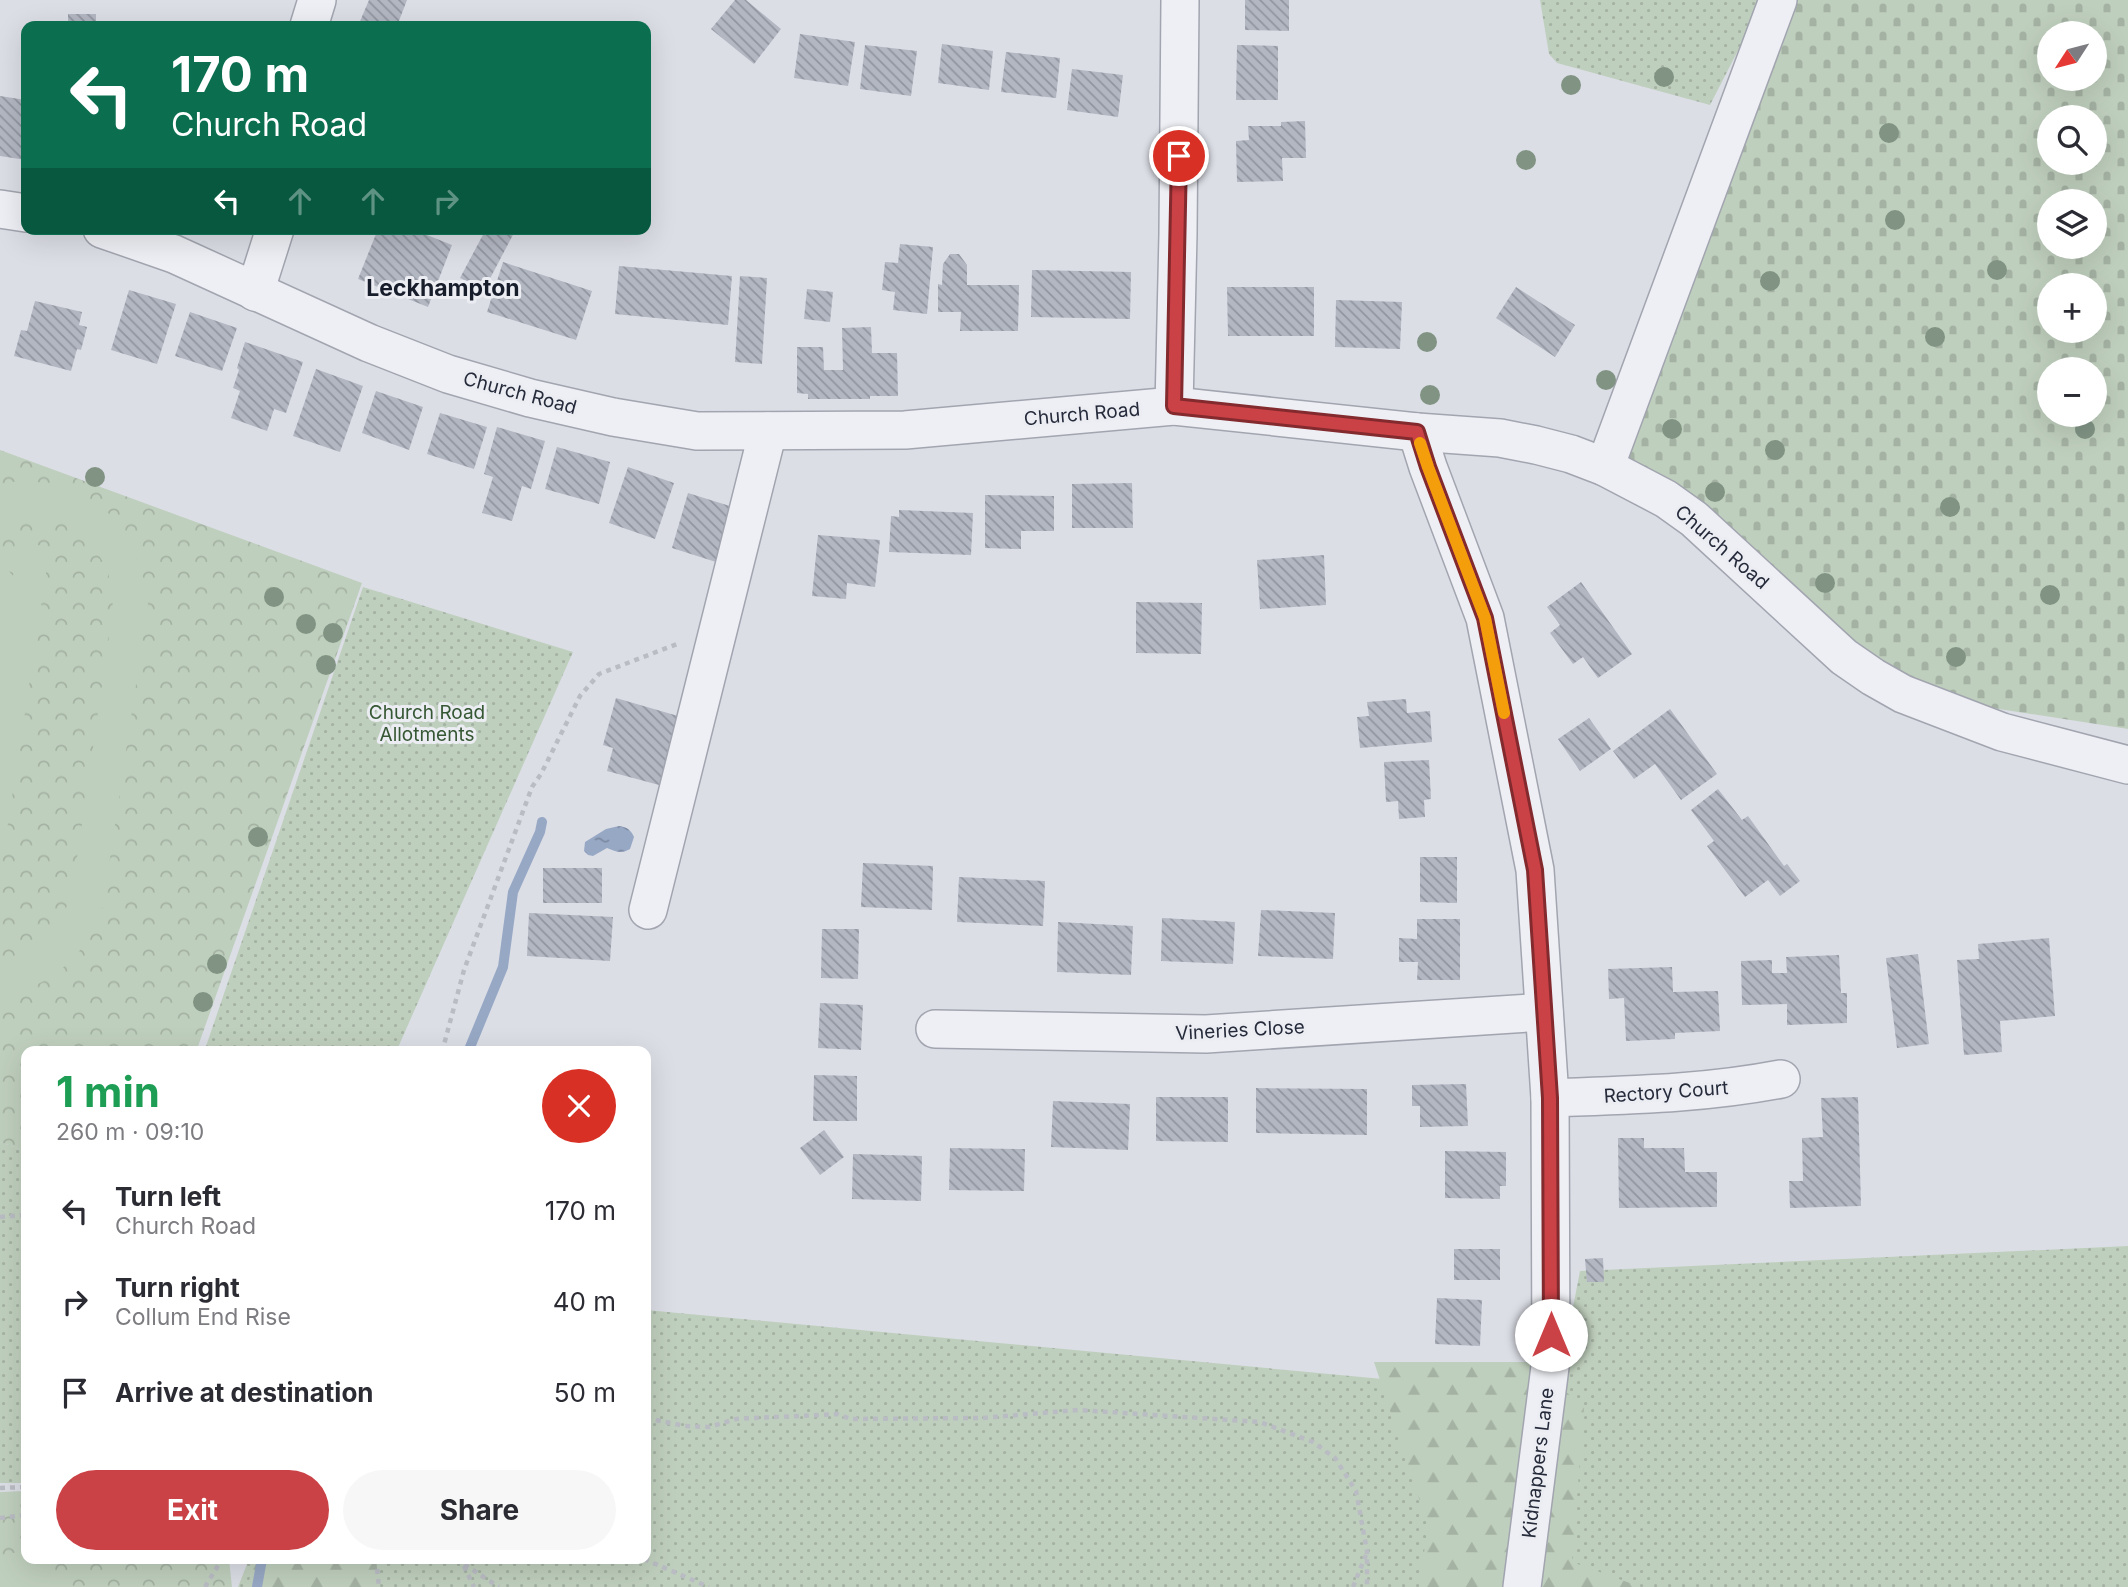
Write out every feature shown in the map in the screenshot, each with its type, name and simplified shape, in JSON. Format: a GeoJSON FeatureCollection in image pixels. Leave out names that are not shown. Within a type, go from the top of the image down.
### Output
{"type":"FeatureCollection","features":[{"type":"Feature","properties":{"kind":"street"},"geometry":{"type":"LineString","coordinates":[[311,21],[317,0]]}},
{"type":"Feature","properties":{"kind":"street"},"geometry":{"type":"LineString","coordinates":[[1174,406],[1180,0]]}},
{"type":"Feature","properties":{"kind":"street"},"geometry":{"type":"LineString","coordinates":[[1605,467],[1778,0]]}},
{"type":"Feature","properties":{"kind":"street"},"geometry":{"type":"LineString","coordinates":[[0,209],[21,212]]}},
{"type":"Feature","properties":{"kind":"street","name":"Church Road"},"geometry":{"type":"LineString","coordinates":[[119,235],[174,254],[380,348],[448,374],[530,398],[613,417],[697,431],[905,430],[1174,406],[1417,432],[1500,438],[1571,454],[1605,467],[1666,499],[1694,519],[1844,657],[1873,677],[1932,706],[2001,732],[2128,765]]}},
{"type":"Feature","properties":{"kind":"street"},"geometry":{"type":"LineString","coordinates":[[255,292],[273,235]]}},
{"type":"Feature","properties":{"kind":"street"},"geometry":{"type":"LineString","coordinates":[[648,910],[768,431]]}},
{"type":"Feature","properties":{"kind":"street","name":"Kidnappers Lane"},"geometry":{"type":"LineString","coordinates":[[1417,432],[1485,618],[1535,870],[1550,1098],[1551,1359],[1521,1587]]}},
{"type":"Feature","properties":{"kind":"street","name":"Vineries Close"},"geometry":{"type":"LineString","coordinates":[[935,1029],[1206,1034],[1544,1012]]}},
{"type":"Feature","properties":{"kind":"street","name":"Rectory Court"},"geometry":{"type":"LineString","coordinates":[[1550,1098],[1667,1094],[1733,1088],[1781,1079]]}},
{"type":"Feature","properties":{"kind":"path"},"geometry":{"type":"LineString","coordinates":[[444,1046],[464,970],[532,787],[580,696],[598,674],[717,629]]}},
{"type":"Feature","properties":{"kind":"path"},"geometry":{"type":"LineString","coordinates":[[0,1217],[21,1215]]}},
{"type":"Feature","properties":{"kind":"path"},"geometry":{"type":"LineString","coordinates":[[651,1419],[685,1426],[709,1427],[736,1419],[837,1414],[851,1419],[982,1418],[1078,1410],[1260,1422],[1313,1442],[1335,1458],[1356,1491],[1367,1551],[1367,1587]]}},
{"type":"Feature","properties":{"kind":"path"},"geometry":{"type":"LineString","coordinates":[[0,1488],[21,1487]]}},
{"type":"Feature","properties":{"kind":"path"},"geometry":{"type":"LineString","coordinates":[[0,1518],[21,1516]]}},
{"type":"Feature","properties":{"kind":"path"},"geometry":{"type":"LineString","coordinates":[[1353,1587],[1367,1551]]}},
{"type":"Feature","properties":{"kind":"path"},"geometry":{"type":"LineString","coordinates":[[651,1562],[709,1587]]}},
{"type":"Feature","properties":{"kind":"path"},"geometry":{"type":"LineString","coordinates":[[205,1587],[219,1564]]}},
{"type":"Feature","properties":{"kind":"path"},"geometry":{"type":"LineString","coordinates":[[377,1564],[379,1587]]}},
{"type":"Feature","properties":{"kind":"path"},"geometry":{"type":"LineString","coordinates":[[464,1565],[474,1587]]}},
{"type":"Feature","properties":{"kind":"path"},"geometry":{"type":"LineString","coordinates":[[464,1565],[499,1587]]}},
{"type":"Feature","properties":{"kind":"green space"},"geometry":{"type":"Polygon","coordinates":[[[1540,0],[1764,0],[1710,105],[1557,63],[1549,54],[1540,0]]]}},
{"type":"Feature","properties":{"kind":"green space"},"geometry":{"type":"Polygon","coordinates":[[[1757,0],[2128,0],[2128,729],[1903,694],[1605,467],[1757,0]]]}},
{"type":"Feature","properties":{"kind":"green space"},"geometry":{"type":"Polygon","coordinates":[[[0,450],[362,583],[198,1046],[21,1046],[21,1149],[0,1142],[0,450]]]}},
{"type":"Feature","properties":{"kind":"green space"},"geometry":{"type":"Polygon","coordinates":[[[19,481],[51,483],[81,495],[106,510],[127,537],[141,568],[148,604],[103,905],[97,922],[78,953],[51,977],[35,986],[0,996],[0,962],[23,955],[45,940],[63,916],[72,893],[113,609],[110,580],[104,564],[78,533],[62,522],[47,517],[0,519],[0,484],[19,481]]]}},
{"type":"Feature","properties":{"kind":"green space"},"geometry":{"type":"Polygon","coordinates":[[[18,542],[50,547],[40,613],[46,620],[38,627],[0,876],[0,566],[5,566],[13,576],[18,542]]]}},
{"type":"Feature","properties":{"kind":"green space","name":"Church Road Allotments"},"geometry":{"type":"Polygon","coordinates":[[[363,587],[573,652],[399,1046],[206,1046],[363,587]]]}},
{"type":"Feature","properties":{"kind":"green space"},"geometry":{"type":"Polygon","coordinates":[[[0,1142],[21,1149],[21,1483],[0,1483],[0,1142]]]}},
{"type":"Feature","properties":{"kind":"green space"},"geometry":{"type":"Polygon","coordinates":[[[2128,1246],[2128,1587],[1519,1587],[1580,1271],[2128,1246]]]}},
{"type":"Feature","properties":{"kind":"green space"},"geometry":{"type":"Polygon","coordinates":[[[651,1310],[1501,1390],[1462,1587],[238,1587],[247,1564],[651,1564],[651,1310]]]}},
{"type":"Feature","properties":{"kind":"green space"},"geometry":{"type":"Polygon","coordinates":[[[1374,1362],[1533,1362],[1584,1408],[1572,1562],[1638,1587],[1419,1587],[1428,1526],[1374,1362]]]}},
{"type":"Feature","properties":{"kind":"green space"},"geometry":{"type":"Polygon","coordinates":[[[21,1491],[21,1564],[230,1564],[232,1587],[0,1587],[0,1492],[21,1491]]]}},
{"type":"Feature","properties":{"kind":"green space"},"geometry":{"type":"Polygon","coordinates":[[[21,1551],[21,1564],[44,1564],[57,1587],[0,1587],[0,1556],[21,1551]]]}},
{"type":"Feature","properties":{"kind":"green space"},"geometry":{"type":"Polygon","coordinates":[[[254,1564],[377,1564],[379,1587],[247,1587],[254,1564]]]}},
{"type":"Feature","properties":{"kind":"water"},"geometry":{"type":"Polygon","coordinates":[[[619,826],[632,832],[634,837],[630,849],[619,852],[607,848],[593,856],[584,851],[585,842],[606,829],[619,826]]]}},
{"type":"Feature","properties":{"kind":"building"},"geometry":{"type":"Polygon","coordinates":[[[369,0],[407,0],[399,21],[360,21],[369,0]]]}},
{"type":"Feature","properties":{"kind":"building"},"geometry":{"type":"Polygon","coordinates":[[[735,0],[746,0],[781,29],[754,64],[711,29],[735,0]]]}},
{"type":"Feature","properties":{"kind":"building"},"geometry":{"type":"Polygon","coordinates":[[[1245,0],[1289,0],[1289,31],[1245,30],[1245,0]]]}},
{"type":"Feature","properties":{"kind":"building"},"geometry":{"type":"Polygon","coordinates":[[[68,14],[96,14],[96,21],[68,21],[68,14]]]}},
{"type":"Feature","properties":{"kind":"building"},"geometry":{"type":"Polygon","coordinates":[[[800,34],[855,42],[848,86],[794,78],[800,34]]]}},
{"type":"Feature","properties":{"kind":"building"},"geometry":{"type":"Polygon","coordinates":[[[942,44],[993,51],[989,90],[938,83],[942,44]]]}},
{"type":"Feature","properties":{"kind":"building"},"geometry":{"type":"Polygon","coordinates":[[[865,45],[917,51],[911,96],[860,89],[865,45]]]}},
{"type":"Feature","properties":{"kind":"building"},"geometry":{"type":"Polygon","coordinates":[[[1237,45],[1278,46],[1278,100],[1236,100],[1237,45]]]}},
{"type":"Feature","properties":{"kind":"building"},"geometry":{"type":"Polygon","coordinates":[[[1006,52],[1060,58],[1056,98],[1001,92],[1006,52]]]}},
{"type":"Feature","properties":{"kind":"building"},"geometry":{"type":"Polygon","coordinates":[[[1072,69],[1123,75],[1118,117],[1067,110],[1072,69]]]}},
{"type":"Feature","properties":{"kind":"building"},"geometry":{"type":"Polygon","coordinates":[[[0,96],[21,99],[21,159],[0,156],[0,96]]]}},
{"type":"Feature","properties":{"kind":"building"},"geometry":{"type":"Polygon","coordinates":[[[1305,121],[1306,158],[1282,158],[1283,181],[1237,182],[1236,141],[1249,140],[1248,126],[1281,126],[1281,122],[1305,121]]]}},
{"type":"Feature","properties":{"kind":"building"},"geometry":{"type":"Polygon","coordinates":[[[376,235],[427,235],[452,245],[428,307],[358,279],[376,235]]]}},
{"type":"Feature","properties":{"kind":"building"},"geometry":{"type":"Polygon","coordinates":[[[483,235],[513,235],[484,290],[460,278],[483,235]]]}},
{"type":"Feature","properties":{"kind":"building"},"geometry":{"type":"Polygon","coordinates":[[[900,244],[933,247],[927,314],[893,310],[895,292],[882,290],[885,262],[898,263],[900,244]]]}},
{"type":"Feature","properties":{"kind":"building"},"geometry":{"type":"Polygon","coordinates":[[[950,254],[959,254],[967,265],[967,285],[1019,285],[1018,331],[960,331],[961,312],[938,312],[938,284],[942,285],[943,264],[950,254]]]}},
{"type":"Feature","properties":{"kind":"building"},"geometry":{"type":"Polygon","coordinates":[[[503,262],[592,291],[576,340],[487,312],[503,262]]]}},
{"type":"Feature","properties":{"kind":"building"},"geometry":{"type":"Polygon","coordinates":[[[619,266],[732,276],[728,325],[615,314],[619,266]]]}},
{"type":"Feature","properties":{"kind":"building"},"geometry":{"type":"Polygon","coordinates":[[[1032,270],[1131,272],[1130,319],[1031,317],[1032,270]]]}},
{"type":"Feature","properties":{"kind":"building"},"geometry":{"type":"Polygon","coordinates":[[[740,276],[767,278],[762,364],[735,362],[740,276]]]}},
{"type":"Feature","properties":{"kind":"building"},"geometry":{"type":"Polygon","coordinates":[[[1227,287],[1314,287],[1314,336],[1228,336],[1227,287]]]}},
{"type":"Feature","properties":{"kind":"building"},"geometry":{"type":"Polygon","coordinates":[[[1516,287],[1575,325],[1555,357],[1496,318],[1516,287]]]}},
{"type":"Feature","properties":{"kind":"building"},"geometry":{"type":"Polygon","coordinates":[[[807,289],[833,292],[830,322],[804,319],[807,289]]]}},
{"type":"Feature","properties":{"kind":"building"},"geometry":{"type":"Polygon","coordinates":[[[129,290],[176,304],[157,364],[111,350],[129,290]]]}},
{"type":"Feature","properties":{"kind":"building"},"geometry":{"type":"Polygon","coordinates":[[[1336,300],[1402,302],[1400,349],[1335,347],[1336,300]]]}},
{"type":"Feature","properties":{"kind":"building"},"geometry":{"type":"Polygon","coordinates":[[[35,301],[82,312],[79,325],[87,327],[81,350],[77,349],[71,371],[14,356],[21,330],[27,331],[35,301]]]}},
{"type":"Feature","properties":{"kind":"building"},"geometry":{"type":"Polygon","coordinates":[[[190,312],[237,328],[222,371],[175,356],[190,312]]]}},
{"type":"Feature","properties":{"kind":"building"},"geometry":{"type":"Polygon","coordinates":[[[871,327],[872,353],[897,353],[898,396],[808,399],[808,394],[797,393],[797,347],[823,347],[824,370],[843,370],[842,328],[871,327]]]}},
{"type":"Feature","properties":{"kind":"building"},"geometry":{"type":"Polygon","coordinates":[[[245,342],[303,362],[286,413],[274,409],[267,431],[231,418],[240,391],[233,388],[245,342]]]}},
{"type":"Feature","properties":{"kind":"building"},"geometry":{"type":"Polygon","coordinates":[[[316,369],[363,386],[340,452],[293,436],[316,369]]]}},
{"type":"Feature","properties":{"kind":"building"},"geometry":{"type":"Polygon","coordinates":[[[376,391],[423,407],[409,450],[362,433],[376,391]]]}},
{"type":"Feature","properties":{"kind":"building"},"geometry":{"type":"Polygon","coordinates":[[[440,413],[487,427],[474,469],[427,454],[440,413]]]}},
{"type":"Feature","properties":{"kind":"building"},"geometry":{"type":"Polygon","coordinates":[[[497,427],[545,441],[531,489],[522,486],[512,521],[482,513],[493,477],[484,474],[497,427]]]}},
{"type":"Feature","properties":{"kind":"building"},"geometry":{"type":"Polygon","coordinates":[[[557,447],[610,462],[599,504],[545,489],[557,447]]]}},
{"type":"Feature","properties":{"kind":"building"},"geometry":{"type":"Polygon","coordinates":[[[628,467],[674,483],[655,539],[609,523],[628,467]]]}},
{"type":"Feature","properties":{"kind":"building"},"geometry":{"type":"Polygon","coordinates":[[[1132,483],[1133,528],[1072,528],[1072,484],[1132,483]]]}},
{"type":"Feature","properties":{"kind":"building"},"geometry":{"type":"Polygon","coordinates":[[[688,493],[733,507],[716,562],[672,548],[688,493]]]}},
{"type":"Feature","properties":{"kind":"building"},"geometry":{"type":"Polygon","coordinates":[[[985,495],[1054,496],[1054,531],[1021,531],[1021,549],[985,548],[985,495]]]}},
{"type":"Feature","properties":{"kind":"building"},"geometry":{"type":"Polygon","coordinates":[[[899,510],[973,513],[971,555],[889,552],[891,516],[899,517],[899,510]]]}},
{"type":"Feature","properties":{"kind":"building"},"geometry":{"type":"Polygon","coordinates":[[[818,535],[880,540],[875,587],[847,583],[846,599],[812,596],[818,535]]]}},
{"type":"Feature","properties":{"kind":"building"},"geometry":{"type":"Polygon","coordinates":[[[1324,555],[1326,605],[1260,609],[1257,560],[1324,555]]]}},
{"type":"Feature","properties":{"kind":"building"},"geometry":{"type":"Polygon","coordinates":[[[1581,582],[1632,654],[1598,678],[1583,657],[1573,664],[1550,633],[1560,625],[1547,607],[1581,582]]]}},
{"type":"Feature","properties":{"kind":"building"},"geometry":{"type":"Polygon","coordinates":[[[1136,602],[1202,603],[1201,654],[1136,653],[1136,602]]]}},
{"type":"Feature","properties":{"kind":"building"},"geometry":{"type":"Polygon","coordinates":[[[616,698],[678,716],[659,785],[607,771],[613,748],[603,745],[616,698]]]}},
{"type":"Feature","properties":{"kind":"building"},"geometry":{"type":"Polygon","coordinates":[[[1406,699],[1407,713],[1430,711],[1432,742],[1360,748],[1357,717],[1369,716],[1367,702],[1406,699]]]}},
{"type":"Feature","properties":{"kind":"building"},"geometry":{"type":"Polygon","coordinates":[[[1670,709],[1717,774],[1681,800],[1655,764],[1634,779],[1613,751],[1670,709]]]}},
{"type":"Feature","properties":{"kind":"building"},"geometry":{"type":"Polygon","coordinates":[[[1589,718],[1611,749],[1580,771],[1558,739],[1589,718]]]}},
{"type":"Feature","properties":{"kind":"building"},"geometry":{"type":"Polygon","coordinates":[[[1429,760],[1431,799],[1424,800],[1425,817],[1399,819],[1398,801],[1386,802],[1384,762],[1429,760]]]}},
{"type":"Feature","properties":{"kind":"building"},"geometry":{"type":"Polygon","coordinates":[[[1718,789],[1742,820],[1748,816],[1784,866],[1787,864],[1800,881],[1780,896],[1768,880],[1745,897],[1707,846],[1714,841],[1691,810],[1718,789]]]}},
{"type":"Feature","properties":{"kind":"building"},"geometry":{"type":"Polygon","coordinates":[[[1420,857],[1457,857],[1457,903],[1420,902],[1420,857]]]}},
{"type":"Feature","properties":{"kind":"building"},"geometry":{"type":"Polygon","coordinates":[[[863,863],[933,866],[932,910],[861,907],[863,863]]]}},
{"type":"Feature","properties":{"kind":"building"},"geometry":{"type":"Polygon","coordinates":[[[543,868],[602,868],[602,903],[543,903],[543,868]]]}},
{"type":"Feature","properties":{"kind":"building"},"geometry":{"type":"Polygon","coordinates":[[[959,877],[1045,881],[1043,926],[957,922],[959,877]]]}},
{"type":"Feature","properties":{"kind":"building"},"geometry":{"type":"Polygon","coordinates":[[[1261,910],[1335,913],[1333,959],[1258,956],[1261,910]]]}},
{"type":"Feature","properties":{"kind":"building"},"geometry":{"type":"Polygon","coordinates":[[[529,913],[613,917],[610,961],[527,956],[529,913]]]}},
{"type":"Feature","properties":{"kind":"building"},"geometry":{"type":"Polygon","coordinates":[[[1162,918],[1235,922],[1233,964],[1161,961],[1162,918]]]}},
{"type":"Feature","properties":{"kind":"building"},"geometry":{"type":"Polygon","coordinates":[[[1417,919],[1460,919],[1460,980],[1417,980],[1418,962],[1399,962],[1399,938],[1417,939],[1417,919]]]}},
{"type":"Feature","properties":{"kind":"building"},"geometry":{"type":"Polygon","coordinates":[[[1058,922],[1133,926],[1131,975],[1057,972],[1058,922]]]}},
{"type":"Feature","properties":{"kind":"building"},"geometry":{"type":"Polygon","coordinates":[[[822,929],[859,929],[858,979],[821,978],[822,929]]]}},
{"type":"Feature","properties":{"kind":"building"},"geometry":{"type":"Polygon","coordinates":[[[2049,938],[2055,1016],[2000,1021],[2002,1052],[1964,1055],[1957,960],[1979,959],[1978,944],[2049,938]]]}},
{"type":"Feature","properties":{"kind":"building"},"geometry":{"type":"Polygon","coordinates":[[[1918,954],[1929,1044],[1897,1048],[1886,958],[1918,954]]]}},
{"type":"Feature","properties":{"kind":"building"},"geometry":{"type":"Polygon","coordinates":[[[1839,955],[1841,993],[1847,993],[1847,1023],[1787,1025],[1787,1004],[1742,1005],[1741,961],[1772,960],[1772,973],[1787,973],[1786,957],[1839,955]]]}},
{"type":"Feature","properties":{"kind":"building"},"geometry":{"type":"Polygon","coordinates":[[[1672,967],[1673,992],[1718,991],[1720,1031],[1675,1033],[1675,1039],[1626,1041],[1624,998],[1609,999],[1608,969],[1672,967]]]}},
{"type":"Feature","properties":{"kind":"building"},"geometry":{"type":"Polygon","coordinates":[[[820,1003],[863,1005],[861,1050],[818,1048],[820,1003]]]}},
{"type":"Feature","properties":{"kind":"building"},"geometry":{"type":"Polygon","coordinates":[[[814,1075],[857,1076],[857,1121],[813,1121],[814,1075]]]}},
{"type":"Feature","properties":{"kind":"building"},"geometry":{"type":"Polygon","coordinates":[[[1466,1084],[1468,1126],[1420,1127],[1420,1106],[1412,1106],[1412,1085],[1466,1084]]]}},
{"type":"Feature","properties":{"kind":"building"},"geometry":{"type":"Polygon","coordinates":[[[1256,1088],[1367,1089],[1367,1135],[1256,1133],[1256,1088]]]}},
{"type":"Feature","properties":{"kind":"building"},"geometry":{"type":"Polygon","coordinates":[[[1156,1097],[1228,1097],[1228,1142],[1156,1141],[1156,1097]]]}},
{"type":"Feature","properties":{"kind":"building"},"geometry":{"type":"Polygon","coordinates":[[[1858,1097],[1861,1206],[1790,1208],[1789,1181],[1803,1181],[1802,1138],[1823,1137],[1821,1098],[1858,1097]]]}},
{"type":"Feature","properties":{"kind":"building"},"geometry":{"type":"Polygon","coordinates":[[[1053,1101],[1130,1104],[1128,1150],[1051,1147],[1053,1101]]]}},
{"type":"Feature","properties":{"kind":"building"},"geometry":{"type":"Polygon","coordinates":[[[824,1130],[844,1157],[820,1175],[800,1148],[824,1130]]]}},
{"type":"Feature","properties":{"kind":"building"},"geometry":{"type":"Polygon","coordinates":[[[1618,1138],[1644,1138],[1644,1148],[1684,1148],[1685,1172],[1717,1172],[1717,1207],[1619,1208],[1618,1138]]]}},
{"type":"Feature","properties":{"kind":"building"},"geometry":{"type":"Polygon","coordinates":[[[950,1148],[1025,1149],[1024,1191],[949,1190],[950,1148]]]}},
{"type":"Feature","properties":{"kind":"building"},"geometry":{"type":"Polygon","coordinates":[[[1445,1151],[1506,1152],[1506,1186],[1500,1186],[1500,1199],[1445,1198],[1445,1151]]]}},
{"type":"Feature","properties":{"kind":"building"},"geometry":{"type":"Polygon","coordinates":[[[853,1154],[922,1156],[921,1201],[852,1199],[853,1154]]]}},
{"type":"Feature","properties":{"kind":"building"},"geometry":{"type":"Polygon","coordinates":[[[1454,1249],[1500,1249],[1500,1280],[1454,1280],[1454,1249]]]}},
{"type":"Feature","properties":{"kind":"building"},"geometry":{"type":"Polygon","coordinates":[[[1603,1258],[1604,1282],[1587,1282],[1585,1259],[1603,1258]]]}},
{"type":"Feature","properties":{"kind":"building"},"geometry":{"type":"Polygon","coordinates":[[[1437,1298],[1482,1300],[1480,1346],[1435,1344],[1437,1298]]]}},
{"type":"Feature","properties":{"kind":"waterway"},"geometry":{"type":"LineString","coordinates":[[470,1046],[503,967],[513,892],[542,822]]}},
{"type":"Feature","properties":{"kind":"waterway"},"geometry":{"type":"LineString","coordinates":[[257,1587],[261,1564]]}},
{"type":"Feature","properties":{"kind":"slow traffic"},"geometry":{"type":"LineString","coordinates":[[1420,443],[1485,618],[1504,713]]}},
{"type":"Feature","properties":{"kind":"district","name":"Leckhampton"},"geometry":{"type":"Point","coordinates":[443,288]}},
{"type":"Feature","properties":{"kind":"route"},"geometry":{"type":"LineString","coordinates":[[1179,156],[1174,406],[1417,432],[1485,618],[1535,870],[1550,1098],[1551,1335]]}}]}
